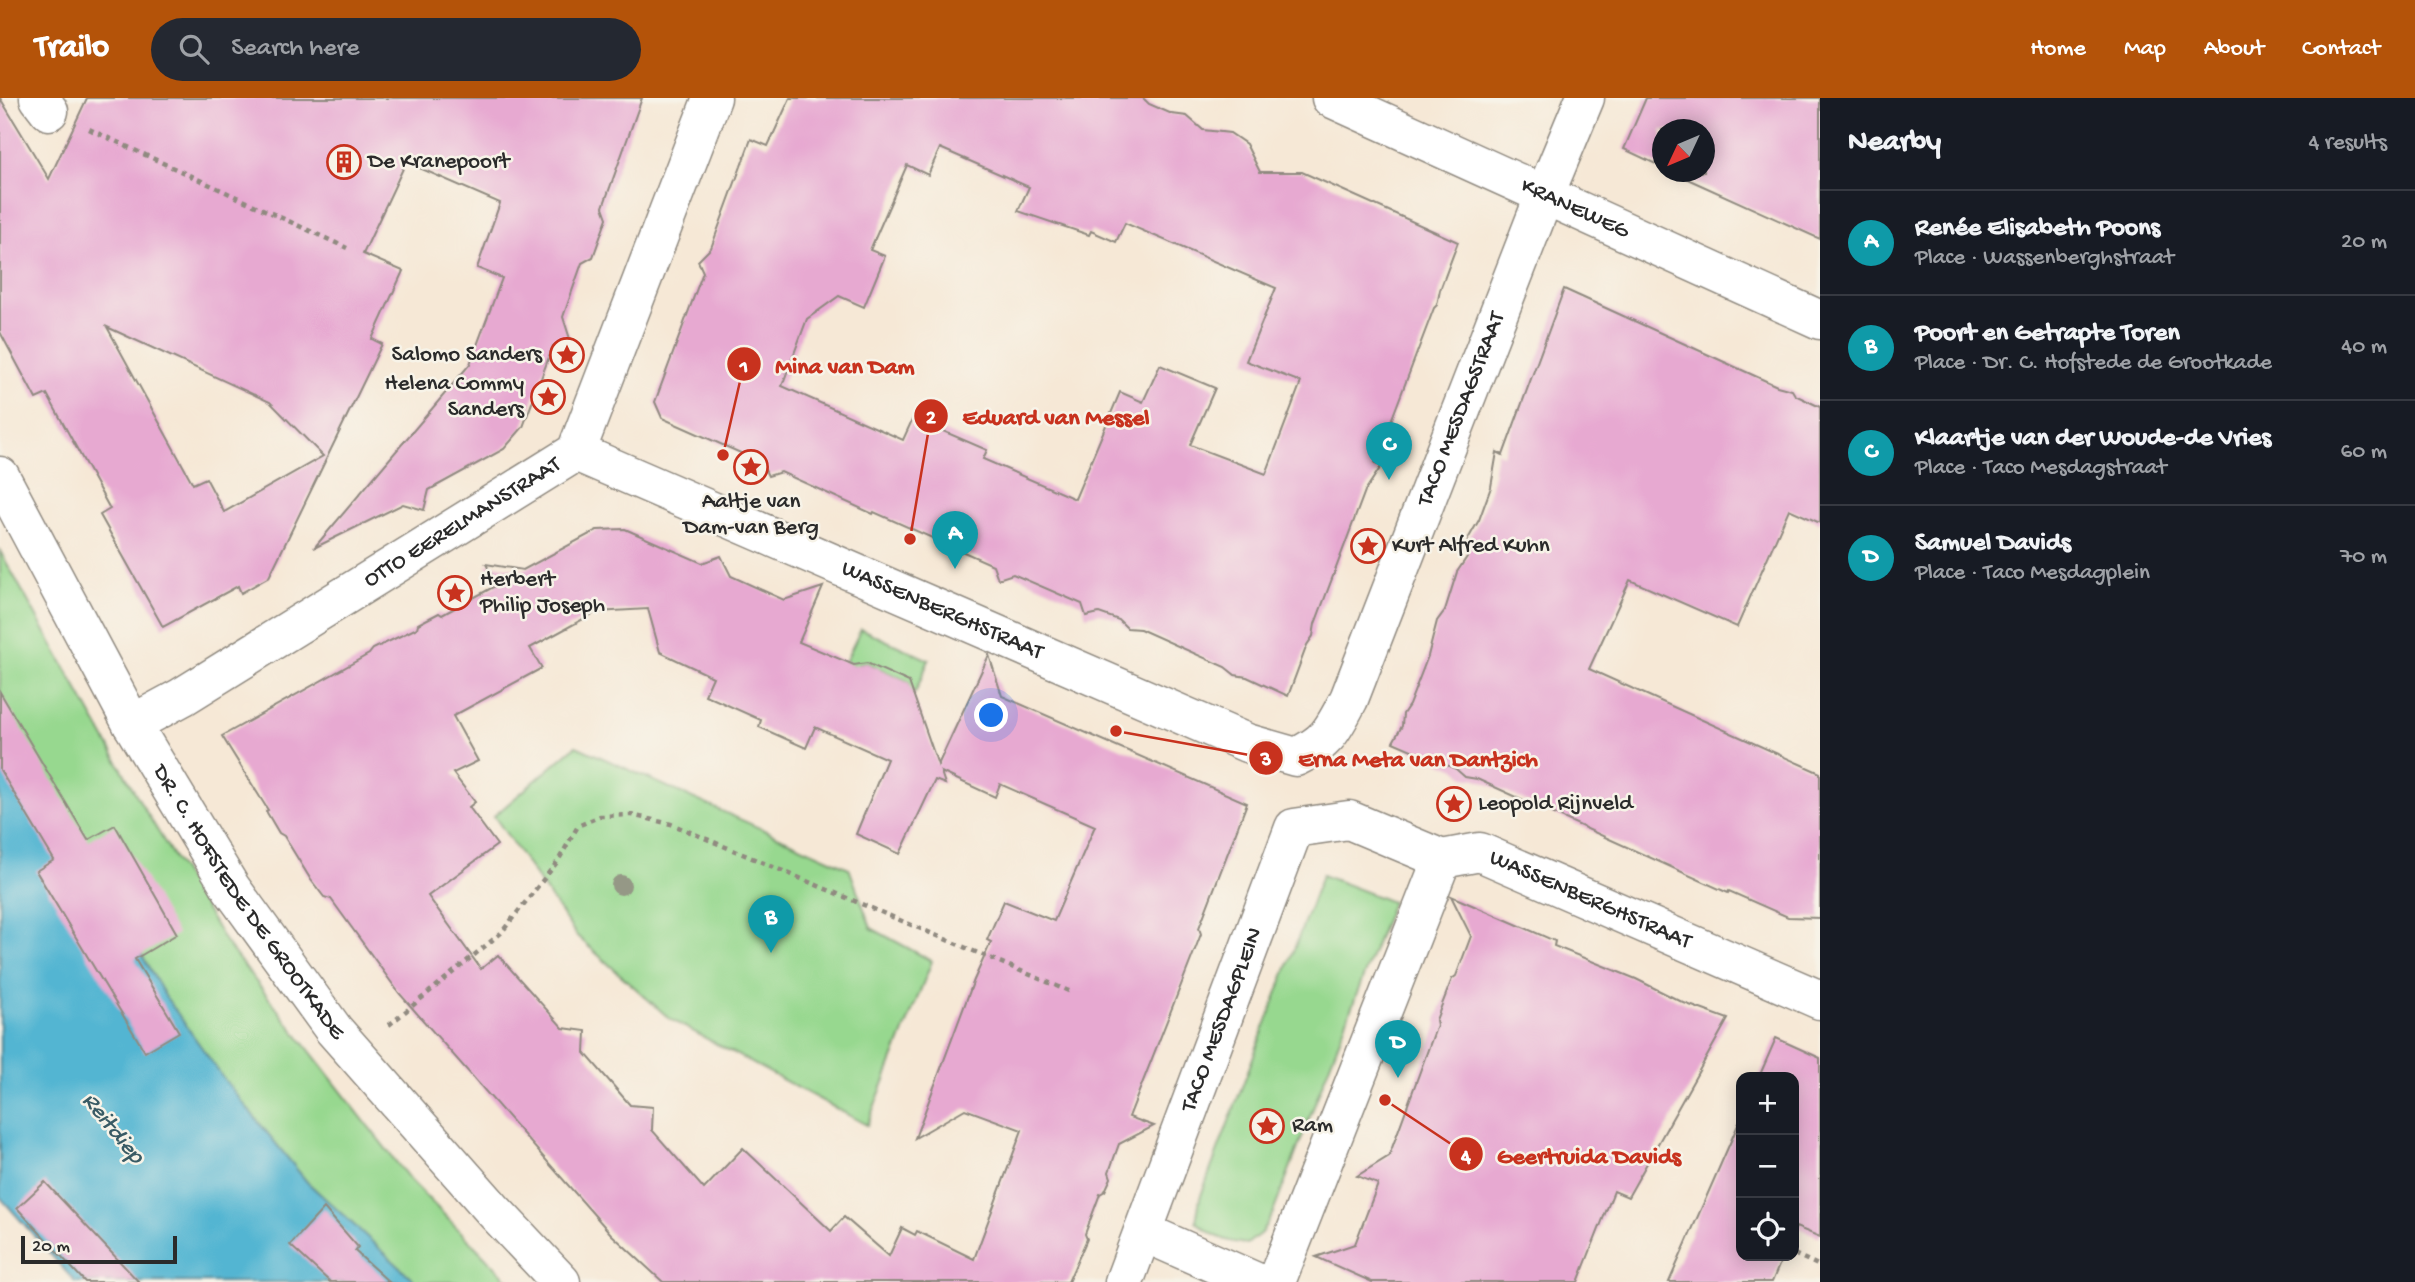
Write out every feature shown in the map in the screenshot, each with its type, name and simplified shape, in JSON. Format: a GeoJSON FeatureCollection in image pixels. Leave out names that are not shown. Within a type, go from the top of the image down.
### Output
{"type":"FeatureCollection","features":[{"type":"Feature","properties":{"kind":"street","name":"OTTO EERELMANSTRAAT"},"geometry":{"type":"LineString","coordinates":[[132,724],[183,697],[576,452],[712,98]]}},
{"type":"Feature","properties":{"kind":"street","name":"KRANEWEG"},"geometry":{"type":"LineString","coordinates":[[1331,98],[1820,320]]}},
{"type":"Feature","properties":{"kind":"street","name":"TACO MESDAGSTRAAT"},"geometry":{"type":"LineString","coordinates":[[1309,750],[1329,735],[1349,699],[1545,194],[1585,98]]}},
{"type":"Feature","properties":{"kind":"street","name":"WASSENBERGHSTRAAT"},"geometry":{"type":"LineString","coordinates":[[576,452],[1247,743],[1296,757],[1309,750]]}},
{"type":"Feature","properties":{"kind":"street","name":"DR. C. HOFSTEDE DE GROOTKADE"},"geometry":{"type":"LineString","coordinates":[[0,476],[132,724],[231,888],[334,1030],[493,1210],[561,1282]]}},
{"type":"Feature","properties":{"kind":"street","name":"TACO MESDAGPLEIN"},"geometry":{"type":"LineString","coordinates":[[1143,1232],[1294,828],[1349,820],[1442,859]]}},
{"type":"Feature","properties":{"kind":"street","name":"WASSENBERGHSTRAAT"},"geometry":{"type":"LineString","coordinates":[[1442,859],[1479,852],[1820,1000]]}},
{"type":"Feature","properties":{"kind":"street"},"geometry":{"type":"LineString","coordinates":[[1276,1282],[1442,859]]}},
{"type":"Feature","properties":{"kind":"street"},"geometry":{"type":"LineString","coordinates":[[1124,1282],[1143,1232],[1256,1282]]}},
{"type":"Feature","properties":{"kind":"path"},"geometry":{"type":"LineString","coordinates":[[44,105],[347,248]]}},
{"type":"Feature","properties":{"kind":"path"},"geometry":{"type":"LineString","coordinates":[[354,1053],[501,933],[558,861],[578,826],[600,816],[631,815],[671,824],[1071,992]]}},
{"type":"Feature","properties":{"kind":"path"},"geometry":{"type":"LineString","coordinates":[[1799,1256],[1820,1266]]}},
{"type":"Feature","properties":{"kind":"green space"},"geometry":{"type":"Polygon","coordinates":[[[0,551],[142,805],[226,943],[411,1181],[510,1282],[416,1282],[307,1182],[226,1082],[165,996],[0,706],[0,551]]]}},
{"type":"Feature","properties":{"kind":"green space"},"geometry":{"type":"Polygon","coordinates":[[[861,629],[929,660],[915,693],[910,690],[909,682],[865,662],[857,667],[845,662],[861,629]]]}},
{"type":"Feature","properties":{"kind":"green space"},"geometry":{"type":"Polygon","coordinates":[[[576,746],[849,868],[871,928],[932,961],[867,1125],[670,1019],[577,936],[494,816],[576,746]]]}},
{"type":"Feature","properties":{"kind":"green space"},"geometry":{"type":"Polygon","coordinates":[[[1322,875],[1392,902],[1273,1213],[1261,1233],[1247,1244],[1232,1242],[1213,1234],[1196,1221],[1200,1198],[1322,875]]]}},
{"type":"Feature","properties":{"kind":"water","name":"Reitdiep"},"geometry":{"type":"Polygon","coordinates":[[[0,706],[165,996],[226,1082],[307,1182],[416,1282],[75,1282],[0,1197],[0,706]]]}},
{"type":"Feature","properties":{"kind":"building"},"geometry":{"type":"Polygon","coordinates":[[[0,98],[49,179],[87,98],[642,98],[603,207],[607,218],[593,257],[582,263],[563,317],[570,339],[553,346],[523,427],[504,449],[429,490],[424,510],[403,504],[314,548],[470,364],[502,278],[477,268],[500,203],[406,162],[363,254],[403,271],[372,339],[382,344],[269,577],[241,593],[238,586],[163,627],[100,515],[110,509],[47,394],[36,399],[0,332],[0,98]],[[107,327],[193,484],[206,478],[224,512],[323,456],[270,402],[107,327]]]}},
{"type":"Feature","properties":{"kind":"building"},"geometry":{"type":"Polygon","coordinates":[[[790,98],[1143,98],[1149,104],[1172,114],[1187,116],[1203,130],[1230,133],[1246,144],[1260,172],[1302,172],[1458,242],[1437,305],[1375,463],[1382,465],[1365,491],[1315,624],[1313,636],[1288,696],[1247,677],[1235,675],[1225,667],[1140,629],[1127,628],[1119,620],[1099,613],[1086,616],[1082,604],[1013,574],[998,579],[993,565],[781,472],[768,476],[761,462],[662,418],[655,402],[703,272],[698,261],[711,248],[751,139],[768,146],[790,98]],[[940,148],[928,175],[907,165],[870,250],[885,256],[864,307],[839,296],[807,319],[782,386],[903,440],[913,418],[987,450],[983,459],[1075,499],[1120,392],[1143,402],[1160,365],[1215,388],[1190,445],[1266,474],[1301,382],[1246,361],[1276,288],[1125,223],[1116,242],[1091,231],[1089,235],[1018,211],[1029,187],[940,148]]]}},
{"type":"Feature","properties":{"kind":"building"},"geometry":{"type":"Polygon","coordinates":[[[1646,98],[1820,98],[1820,239],[1694,182],[1715,182],[1715,119],[1652,119],[1652,162],[1624,149],[1646,98]]]}},
{"type":"Feature","properties":{"kind":"building"},"geometry":{"type":"Polygon","coordinates":[[[1564,289],[1777,386],[1792,390],[1795,395],[1820,407],[1820,523],[1789,509],[1737,627],[1630,580],[1589,669],[1820,773],[1820,918],[1788,917],[1729,891],[1728,893],[1477,779],[1465,777],[1456,769],[1393,742],[1402,726],[1403,714],[1428,656],[1437,621],[1445,610],[1457,572],[1467,557],[1468,539],[1479,520],[1491,487],[1497,452],[1503,455],[1564,289]]]}},
{"type":"Feature","properties":{"kind":"building"},"geometry":{"type":"Polygon","coordinates":[[[625,529],[702,563],[721,556],[731,576],[784,600],[823,587],[799,642],[854,665],[867,663],[909,682],[938,765],[989,655],[1002,696],[1247,803],[1199,928],[1201,934],[1129,1117],[1154,1126],[1119,1144],[1109,1172],[1111,1178],[1105,1191],[1100,1194],[1085,1234],[1087,1239],[1068,1282],[663,1282],[611,1234],[399,993],[331,899],[324,897],[311,880],[284,836],[279,833],[266,811],[268,810],[222,736],[369,654],[373,649],[417,628],[418,624],[439,613],[442,615],[497,585],[486,564],[523,570],[597,530],[625,529]],[[648,609],[596,612],[530,648],[542,668],[453,716],[478,761],[453,773],[475,802],[469,807],[497,845],[428,896],[481,969],[498,955],[563,1028],[586,1031],[585,1053],[630,1105],[653,1107],[652,1130],[704,1189],[743,1148],[831,1231],[844,1217],[889,1256],[902,1228],[915,1235],[917,1231],[974,1259],[1022,1130],[965,1109],[915,1138],[974,980],[991,942],[987,940],[1004,901],[1054,921],[1095,826],[1000,784],[995,797],[941,772],[945,784],[935,780],[900,854],[856,834],[887,759],[815,727],[806,748],[759,727],[761,720],[705,695],[713,677],[660,652],[648,609]]]}},
{"type":"Feature","properties":{"kind":"building"},"geometry":{"type":"Polygon","coordinates":[[[0,692],[88,840],[115,825],[177,934],[135,959],[179,1032],[145,1052],[36,871],[54,860],[0,770],[0,692]]]}},
{"type":"Feature","properties":{"kind":"building"},"geometry":{"type":"Polygon","coordinates":[[[1451,896],[1555,941],[1554,946],[1636,979],[1684,1003],[1728,1019],[1628,1197],[1614,1191],[1578,1282],[1372,1282],[1316,1257],[1355,1244],[1378,1184],[1357,1176],[1389,1156],[1437,1025],[1436,1020],[1471,936],[1451,896]]]}},
{"type":"Feature","properties":{"kind":"building"},"geometry":{"type":"Polygon","coordinates":[[[1776,1038],[1820,1058],[1820,1237],[1799,1228],[1799,1072],[1761,1072],[1776,1038]]]}},
{"type":"Feature","properties":{"kind":"building"},"geometry":{"type":"Polygon","coordinates":[[[1736,1129],[1736,1261],[1781,1261],[1772,1282],[1669,1282],[1736,1129]]]}},
{"type":"Feature","properties":{"kind":"building"},"geometry":{"type":"Polygon","coordinates":[[[45,1182],[139,1282],[85,1282],[17,1208],[45,1182]]]}},
{"type":"Feature","properties":{"kind":"building"},"geometry":{"type":"Polygon","coordinates":[[[324,1208],[358,1247],[355,1251],[389,1282],[330,1282],[290,1245],[324,1208]]]}},
{"type":"Feature","properties":{"kind":"place","name":"De Kranepoort"},"geometry":{"type":"Point","coordinates":[344,162]}},
{"type":"Feature","properties":{"kind":"place","name":"Salomo Sanders"},"geometry":{"type":"Point","coordinates":[567,355]}},
{"type":"Feature","properties":{"kind":"place","name":"Helena Commy Sanders"},"geometry":{"type":"Point","coordinates":[548,397]}},
{"type":"Feature","properties":{"kind":"place","name":"Mina van Dam"},"geometry":{"type":"Point","coordinates":[723,455]}},
{"type":"Feature","properties":{"kind":"place","name":"Aaltje van Dam-van Berg"},"geometry":{"type":"Point","coordinates":[751,467]}},
{"type":"Feature","properties":{"kind":"place","name":"Klaartje van der Woude-de Vries"},"geometry":{"type":"Point","coordinates":[1389,480]}},
{"type":"Feature","properties":{"kind":"place","name":"Eduard van Messel"},"geometry":{"type":"Point","coordinates":[910,539]}},
{"type":"Feature","properties":{"kind":"place","name":"Kurt Alfred Kuhn"},"geometry":{"type":"Point","coordinates":[1368,546]}},
{"type":"Feature","properties":{"kind":"place","name":"Renée Elisabeth Poons"},"geometry":{"type":"Point","coordinates":[955,569]}},
{"type":"Feature","properties":{"kind":"place","name":"Herbert Philip Joseph"},"geometry":{"type":"Point","coordinates":[455,593]}},
{"type":"Feature","properties":{"kind":"place","name":"Erna Meta van Dantzich"},"geometry":{"type":"Point","coordinates":[1116,731]}},
{"type":"Feature","properties":{"kind":"place","name":"Leopold Rijnveld"},"geometry":{"type":"Point","coordinates":[1454,804]}},
{"type":"Feature","properties":{"kind":"place","name":"Poort en Getrapte Toren"},"geometry":{"type":"Point","coordinates":[771,953]}},
{"type":"Feature","properties":{"kind":"place","name":"Samuel Davids"},"geometry":{"type":"Point","coordinates":[1398,1078]}},
{"type":"Feature","properties":{"kind":"place","name":"Geertruida Davids"},"geometry":{"type":"Point","coordinates":[1385,1100]}},
{"type":"Feature","properties":{"kind":"place","name":"Ram"},"geometry":{"type":"Point","coordinates":[1267,1126]}}]}
